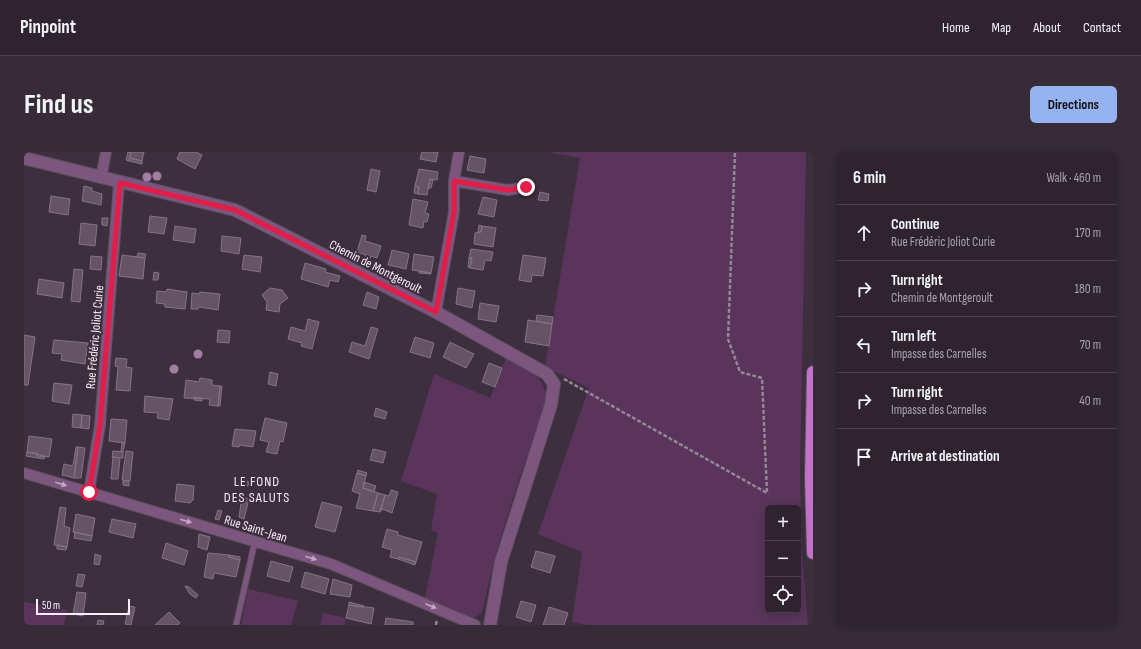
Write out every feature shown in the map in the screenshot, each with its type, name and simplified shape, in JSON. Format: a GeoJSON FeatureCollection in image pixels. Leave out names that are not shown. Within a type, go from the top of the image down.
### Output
{"type":"FeatureCollection","features":[{"type":"Feature","properties":{"kind":"main road"},"geometry":{"type":"LineString","coordinates":[[813,372],[811,478],[813,553]]}},
{"type":"Feature","properties":{"kind":"street"},"geometry":{"type":"LineString","coordinates":[[101,178],[106,152]]}},
{"type":"Feature","properties":{"kind":"street"},"geometry":{"type":"LineString","coordinates":[[436,312],[454,212],[454,181],[459,152]]}},
{"type":"Feature","properties":{"kind":"street","name":"Chemin de Montgeroult"},"geometry":{"type":"LineString","coordinates":[[24,158],[120,183],[235,210],[436,312],[547,374],[554,384]]}},
{"type":"Feature","properties":{"kind":"street"},"geometry":{"type":"LineString","coordinates":[[454,181],[508,190],[526,187]]}},
{"type":"Feature","properties":{"kind":"street","name":"Rue Frédéric Joliot Curie"},"geometry":{"type":"LineString","coordinates":[[89,492],[100,425],[120,183]]}},
{"type":"Feature","properties":{"kind":"street"},"geometry":{"type":"LineString","coordinates":[[490,625],[501,562],[551,406],[554,384]]}},
{"type":"Feature","properties":{"kind":"street","name":"Rue Saint-Jean"},"geometry":{"type":"LineString","coordinates":[[24,473],[332,564],[475,625]]}},
{"type":"Feature","properties":{"kind":"lane"},"geometry":{"type":"LineString","coordinates":[[236,625],[255,541]]}},
{"type":"Feature","properties":{"kind":"path"},"geometry":{"type":"LineString","coordinates":[[554,384],[565,379],[767,493],[762,378],[740,372],[728,339],[736,152]]}},
{"type":"Feature","properties":{"kind":"shaded area"},"geometry":{"type":"Polygon","coordinates":[[[547,152],[806,152],[800,476],[801,505],[765,505],[765,613],[801,613],[801,514],[802,551],[808,625],[588,625],[572,622],[582,552],[538,534],[589,388],[545,367],[580,158],[547,152]]]}},
{"type":"Feature","properties":{"kind":"shaded area"},"geometry":{"type":"Polygon","coordinates":[[[506,358],[527,369],[538,378],[543,384],[547,400],[503,529],[483,609],[477,616],[468,618],[425,598],[438,533],[431,530],[437,494],[401,481],[434,374],[490,398],[506,358]]]}},
{"type":"Feature","properties":{"kind":"shaded area"},"geometry":{"type":"Polygon","coordinates":[[[248,589],[298,601],[291,625],[241,625],[248,589]]]}},
{"type":"Feature","properties":{"kind":"shaded area"},"geometry":{"type":"Polygon","coordinates":[[[24,602],[67,610],[64,625],[24,625],[24,602]]]}},
{"type":"Feature","properties":{"kind":"shaded area"},"geometry":{"type":"Polygon","coordinates":[[[323,613],[346,618],[345,625],[320,625],[323,613]]]}},
{"type":"Feature","properties":{"kind":"building"},"geometry":{"type":"Polygon","coordinates":[[[128,152],[131,152],[129,161],[126,160],[128,152]]]}},
{"type":"Feature","properties":{"kind":"building"},"geometry":{"type":"Polygon","coordinates":[[[131,152],[144,152],[142,161],[130,158],[131,152]]]}},
{"type":"Feature","properties":{"kind":"building"},"geometry":{"type":"Polygon","coordinates":[[[180,152],[196,152],[202,155],[195,169],[177,159],[180,152]]]}},
{"type":"Feature","properties":{"kind":"building"},"geometry":{"type":"Polygon","coordinates":[[[422,152],[438,152],[436,162],[420,159],[422,152]]]}},
{"type":"Feature","properties":{"kind":"building"},"geometry":{"type":"Polygon","coordinates":[[[470,156],[486,159],[484,173],[467,170],[470,156]]]}},
{"type":"Feature","properties":{"kind":"building"},"geometry":{"type":"Polygon","coordinates":[[[130,158],[142,161],[142,164],[129,161],[130,158]]]}},
{"type":"Feature","properties":{"kind":"building"},"geometry":{"type":"Polygon","coordinates":[[[371,169],[380,171],[376,192],[367,190],[371,169]]]}},
{"type":"Feature","properties":{"kind":"building"},"geometry":{"type":"Polygon","coordinates":[[[419,169],[438,172],[437,180],[430,179],[427,195],[418,194],[419,187],[415,186],[419,169]]]}},
{"type":"Feature","properties":{"kind":"building"},"geometry":{"type":"Polygon","coordinates":[[[430,179],[433,180],[431,188],[428,188],[430,179]]]}},
{"type":"Feature","properties":{"kind":"building"},"geometry":{"type":"Polygon","coordinates":[[[84,186],[92,188],[92,191],[102,194],[101,205],[82,201],[84,186]]]}},
{"type":"Feature","properties":{"kind":"building"},"geometry":{"type":"Polygon","coordinates":[[[415,186],[419,187],[418,194],[414,193],[415,186]]]}},
{"type":"Feature","properties":{"kind":"building"},"geometry":{"type":"Polygon","coordinates":[[[540,192],[549,194],[548,201],[538,200],[540,192]]]}},
{"type":"Feature","properties":{"kind":"building"},"geometry":{"type":"Polygon","coordinates":[[[51,196],[70,199],[68,215],[49,212],[51,196]]]}},
{"type":"Feature","properties":{"kind":"building"},"geometry":{"type":"Polygon","coordinates":[[[483,197],[497,200],[494,217],[478,214],[483,197]]]}},
{"type":"Feature","properties":{"kind":"building"},"geometry":{"type":"Polygon","coordinates":[[[413,199],[428,202],[425,213],[429,214],[427,222],[424,221],[423,228],[409,225],[413,199]]]}},
{"type":"Feature","properties":{"kind":"building"},"geometry":{"type":"Polygon","coordinates":[[[150,216],[167,218],[164,234],[148,232],[150,216]]]}},
{"type":"Feature","properties":{"kind":"building"},"geometry":{"type":"Polygon","coordinates":[[[102,218],[108,218],[107,226],[102,225],[102,218]]]}},
{"type":"Feature","properties":{"kind":"building"},"geometry":{"type":"Polygon","coordinates":[[[81,223],[97,225],[95,246],[79,244],[81,223]]]}},
{"type":"Feature","properties":{"kind":"building"},"geometry":{"type":"Polygon","coordinates":[[[479,225],[482,226],[481,232],[478,232],[479,225]]]}},
{"type":"Feature","properties":{"kind":"building"},"geometry":{"type":"Polygon","coordinates":[[[175,226],[196,229],[194,243],[173,240],[175,226]]]}},
{"type":"Feature","properties":{"kind":"building"},"geometry":{"type":"Polygon","coordinates":[[[482,226],[496,228],[493,247],[474,244],[475,233],[481,232],[482,226]]]}},
{"type":"Feature","properties":{"kind":"building"},"geometry":{"type":"Polygon","coordinates":[[[362,235],[366,236],[365,241],[381,246],[377,258],[371,256],[370,259],[365,258],[366,255],[357,252],[362,235]]]}},
{"type":"Feature","properties":{"kind":"building"},"geometry":{"type":"Polygon","coordinates":[[[222,236],[241,238],[239,254],[221,251],[222,236]]]}},
{"type":"Feature","properties":{"kind":"building"},"geometry":{"type":"Polygon","coordinates":[[[471,249],[493,252],[491,261],[485,260],[483,270],[470,268],[472,258],[469,258],[471,249]]]}},
{"type":"Feature","properties":{"kind":"building"},"geometry":{"type":"Polygon","coordinates":[[[392,250],[409,254],[406,269],[388,265],[392,250]]]}},
{"type":"Feature","properties":{"kind":"building"},"geometry":{"type":"Polygon","coordinates":[[[138,253],[146,254],[145,258],[137,257],[138,253]]]}},
{"type":"Feature","properties":{"kind":"building"},"geometry":{"type":"Polygon","coordinates":[[[414,254],[434,257],[431,273],[412,270],[414,254]]]}},
{"type":"Feature","properties":{"kind":"building"},"geometry":{"type":"Polygon","coordinates":[[[122,255],[145,258],[143,279],[119,276],[122,255]]]}},
{"type":"Feature","properties":{"kind":"building"},"geometry":{"type":"Polygon","coordinates":[[[244,255],[262,257],[260,272],[242,269],[244,255]]]}},
{"type":"Feature","properties":{"kind":"building"},"geometry":{"type":"Polygon","coordinates":[[[523,255],[546,258],[543,276],[532,275],[531,282],[519,280],[523,255]]]}},
{"type":"Feature","properties":{"kind":"building"},"geometry":{"type":"Polygon","coordinates":[[[91,256],[102,257],[101,270],[90,269],[91,256]]]}},
{"type":"Feature","properties":{"kind":"building"},"geometry":{"type":"Polygon","coordinates":[[[469,258],[472,258],[470,268],[468,267],[469,258]]]}},
{"type":"Feature","properties":{"kind":"building"},"geometry":{"type":"Polygon","coordinates":[[[305,263],[326,269],[325,272],[340,276],[338,282],[330,280],[328,287],[301,279],[305,263]]]}},
{"type":"Feature","properties":{"kind":"building"},"geometry":{"type":"Polygon","coordinates":[[[74,269],[83,270],[80,302],[71,301],[74,269]]]}},
{"type":"Feature","properties":{"kind":"building"},"geometry":{"type":"Polygon","coordinates":[[[419,271],[431,273],[431,274],[419,273],[419,271]]]}},
{"type":"Feature","properties":{"kind":"building"},"geometry":{"type":"Polygon","coordinates":[[[154,272],[159,273],[158,280],[153,280],[154,272]]]}},
{"type":"Feature","properties":{"kind":"building"},"geometry":{"type":"Polygon","coordinates":[[[39,279],[64,283],[62,298],[37,294],[39,279]]]}},
{"type":"Feature","properties":{"kind":"building"},"geometry":{"type":"Polygon","coordinates":[[[270,288],[282,290],[288,298],[280,304],[279,312],[266,310],[267,302],[262,295],[270,288]]]}},
{"type":"Feature","properties":{"kind":"building"},"geometry":{"type":"Polygon","coordinates":[[[458,288],[475,291],[472,308],[456,304],[458,288]]]}},
{"type":"Feature","properties":{"kind":"building"},"geometry":{"type":"Polygon","coordinates":[[[167,289],[187,292],[185,309],[165,307],[165,304],[156,303],[157,291],[166,292],[167,289]]]}},
{"type":"Feature","properties":{"kind":"building"},"geometry":{"type":"Polygon","coordinates":[[[200,292],[220,294],[218,310],[199,307],[198,309],[191,309],[192,293],[199,294],[200,292]]]}},
{"type":"Feature","properties":{"kind":"building"},"geometry":{"type":"Polygon","coordinates":[[[367,292],[379,297],[376,309],[363,305],[367,292]]]}},
{"type":"Feature","properties":{"kind":"building"},"geometry":{"type":"Polygon","coordinates":[[[480,303],[499,306],[496,322],[478,319],[480,303]]]}},
{"type":"Feature","properties":{"kind":"building"},"geometry":{"type":"Polygon","coordinates":[[[537,315],[553,317],[552,324],[536,321],[537,315]]]}},
{"type":"Feature","properties":{"kind":"building"},"geometry":{"type":"Polygon","coordinates":[[[308,319],[319,322],[312,349],[301,346],[302,343],[288,339],[291,327],[305,331],[308,319]]]}},
{"type":"Feature","properties":{"kind":"building"},"geometry":{"type":"Polygon","coordinates":[[[528,320],[552,324],[549,346],[525,342],[528,320]]]}},
{"type":"Feature","properties":{"kind":"building"},"geometry":{"type":"Polygon","coordinates":[[[371,327],[378,329],[369,359],[349,352],[352,342],[365,346],[371,327]]]}},
{"type":"Feature","properties":{"kind":"building"},"geometry":{"type":"Polygon","coordinates":[[[218,330],[230,331],[229,343],[217,342],[218,330]]]}},
{"type":"Feature","properties":{"kind":"building"},"geometry":{"type":"Polygon","coordinates":[[[24,335],[35,337],[28,385],[24,385],[24,335]]]}},
{"type":"Feature","properties":{"kind":"building"},"geometry":{"type":"Polygon","coordinates":[[[415,337],[434,343],[430,358],[410,352],[415,337]]]}},
{"type":"Feature","properties":{"kind":"building"},"geometry":{"type":"Polygon","coordinates":[[[54,340],[88,343],[85,364],[61,360],[62,354],[52,353],[54,340]]]}},
{"type":"Feature","properties":{"kind":"building"},"geometry":{"type":"Polygon","coordinates":[[[450,342],[474,354],[466,368],[443,357],[450,342]]]}},
{"type":"Feature","properties":{"kind":"building"},"geometry":{"type":"Polygon","coordinates":[[[116,358],[127,359],[126,367],[132,368],[130,391],[116,390],[118,367],[115,366],[116,358]]]}},
{"type":"Feature","properties":{"kind":"building"},"geometry":{"type":"Polygon","coordinates":[[[489,363],[502,368],[495,387],[482,382],[489,363]]]}},
{"type":"Feature","properties":{"kind":"building"},"geometry":{"type":"Polygon","coordinates":[[[270,372],[278,374],[276,386],[268,384],[270,372]]]}},
{"type":"Feature","properties":{"kind":"building"},"geometry":{"type":"Polygon","coordinates":[[[200,378],[212,380],[212,385],[220,386],[218,406],[209,405],[210,399],[184,398],[186,380],[199,382],[200,378]]]}},
{"type":"Feature","properties":{"kind":"building"},"geometry":{"type":"Polygon","coordinates":[[[54,383],[72,385],[69,404],[52,401],[54,383]]]}},
{"type":"Feature","properties":{"kind":"building"},"geometry":{"type":"Polygon","coordinates":[[[220,386],[222,386],[220,406],[218,406],[220,386]]]}},
{"type":"Feature","properties":{"kind":"building"},"geometry":{"type":"Polygon","coordinates":[[[145,396],[173,399],[169,420],[157,418],[158,413],[144,412],[145,396]]]}},
{"type":"Feature","properties":{"kind":"building"},"geometry":{"type":"Polygon","coordinates":[[[194,397],[202,398],[202,401],[194,400],[194,397]]]}},
{"type":"Feature","properties":{"kind":"building"},"geometry":{"type":"Polygon","coordinates":[[[376,408],[387,412],[385,419],[374,416],[376,408]]]}},
{"type":"Feature","properties":{"kind":"building"},"geometry":{"type":"Polygon","coordinates":[[[73,414],[82,415],[81,428],[72,427],[73,414]]]}},
{"type":"Feature","properties":{"kind":"building"},"geometry":{"type":"Polygon","coordinates":[[[82,415],[90,416],[89,429],[81,428],[82,415]]]}},
{"type":"Feature","properties":{"kind":"building"},"geometry":{"type":"Polygon","coordinates":[[[265,418],[287,423],[283,442],[280,441],[277,454],[266,452],[269,442],[260,440],[265,418]]]}},
{"type":"Feature","properties":{"kind":"building"},"geometry":{"type":"Polygon","coordinates":[[[111,419],[127,420],[125,443],[109,441],[111,419]]]}},
{"type":"Feature","properties":{"kind":"building"},"geometry":{"type":"Polygon","coordinates":[[[235,429],[256,431],[253,447],[239,445],[239,447],[232,446],[235,429]]]}},
{"type":"Feature","properties":{"kind":"building"},"geometry":{"type":"Polygon","coordinates":[[[29,436],[52,439],[49,457],[37,456],[37,453],[27,452],[29,436]]]}},
{"type":"Feature","properties":{"kind":"building"},"geometry":{"type":"Polygon","coordinates":[[[122,443],[125,443],[123,452],[121,452],[122,443]]]}},
{"type":"Feature","properties":{"kind":"building"},"geometry":{"type":"Polygon","coordinates":[[[76,447],[78,447],[74,478],[62,475],[64,464],[73,466],[76,447]]]}},
{"type":"Feature","properties":{"kind":"building"},"geometry":{"type":"Polygon","coordinates":[[[78,447],[85,448],[81,478],[74,478],[78,447]]]}},
{"type":"Feature","properties":{"kind":"building"},"geometry":{"type":"Polygon","coordinates":[[[373,449],[386,452],[383,463],[370,460],[373,449]]]}},
{"type":"Feature","properties":{"kind":"building"},"geometry":{"type":"Polygon","coordinates":[[[113,451],[123,452],[123,458],[112,457],[113,451]]]}},
{"type":"Feature","properties":{"kind":"building"},"geometry":{"type":"Polygon","coordinates":[[[126,451],[133,452],[130,481],[122,480],[126,451]]]}},
{"type":"Feature","properties":{"kind":"building"},"geometry":{"type":"Polygon","coordinates":[[[27,452],[45,456],[44,459],[26,456],[27,452]]]}},
{"type":"Feature","properties":{"kind":"building"},"geometry":{"type":"Polygon","coordinates":[[[113,457],[120,458],[118,479],[111,479],[113,457]]]}},
{"type":"Feature","properties":{"kind":"building"},"geometry":{"type":"Polygon","coordinates":[[[358,470],[367,473],[366,476],[357,473],[358,470]]]}},
{"type":"Feature","properties":{"kind":"building"},"geometry":{"type":"Polygon","coordinates":[[[357,473],[366,476],[363,488],[378,493],[373,511],[356,508],[360,494],[352,491],[357,473]]]}},
{"type":"Feature","properties":{"kind":"building"},"geometry":{"type":"Polygon","coordinates":[[[123,481],[129,481],[129,486],[123,485],[123,481]]]}},
{"type":"Feature","properties":{"kind":"building"},"geometry":{"type":"Polygon","coordinates":[[[245,481],[249,482],[248,486],[244,485],[245,481]]]}},
{"type":"Feature","properties":{"kind":"building"},"geometry":{"type":"Polygon","coordinates":[[[364,482],[376,486],[374,492],[363,488],[364,482]]]}},
{"type":"Feature","properties":{"kind":"building"},"geometry":{"type":"Polygon","coordinates":[[[177,484],[194,486],[193,500],[190,503],[175,501],[177,484]]]}},
{"type":"Feature","properties":{"kind":"building"},"geometry":{"type":"Polygon","coordinates":[[[391,490],[398,492],[392,513],[382,509],[380,512],[385,495],[389,496],[391,490]]]}},
{"type":"Feature","properties":{"kind":"building"},"geometry":{"type":"Polygon","coordinates":[[[378,493],[385,495],[380,512],[373,511],[378,493]]]}},
{"type":"Feature","properties":{"kind":"building"},"geometry":{"type":"Polygon","coordinates":[[[242,497],[249,499],[244,519],[239,517],[242,497]]]}},
{"type":"Feature","properties":{"kind":"building"},"geometry":{"type":"Polygon","coordinates":[[[322,502],[342,507],[335,532],[315,527],[322,502]]]}},
{"type":"Feature","properties":{"kind":"building"},"geometry":{"type":"Polygon","coordinates":[[[60,507],[66,508],[64,526],[70,528],[67,547],[54,545],[60,507]]]}},
{"type":"Feature","properties":{"kind":"building"},"geometry":{"type":"Polygon","coordinates":[[[218,510],[222,511],[219,520],[215,519],[218,510]]]}},
{"type":"Feature","properties":{"kind":"building"},"geometry":{"type":"Polygon","coordinates":[[[76,514],[95,518],[92,536],[73,532],[76,514]]]}},
{"type":"Feature","properties":{"kind":"building"},"geometry":{"type":"Polygon","coordinates":[[[112,519],[136,524],[133,538],[109,532],[112,519]]]}},
{"type":"Feature","properties":{"kind":"building"},"geometry":{"type":"Polygon","coordinates":[[[387,529],[398,532],[398,535],[422,542],[416,562],[399,557],[398,559],[390,557],[392,550],[382,547],[387,529]]]}},
{"type":"Feature","properties":{"kind":"building"},"geometry":{"type":"Polygon","coordinates":[[[75,532],[92,536],[91,541],[74,538],[75,532]]]}},
{"type":"Feature","properties":{"kind":"building"},"geometry":{"type":"Polygon","coordinates":[[[199,534],[210,537],[207,550],[198,547],[199,534]]]}},
{"type":"Feature","properties":{"kind":"building"},"geometry":{"type":"Polygon","coordinates":[[[166,543],[188,551],[184,565],[162,558],[166,543]]]}},
{"type":"Feature","properties":{"kind":"building"},"geometry":{"type":"Polygon","coordinates":[[[57,545],[67,547],[66,550],[57,549],[57,545]]]}},
{"type":"Feature","properties":{"kind":"building"},"geometry":{"type":"Polygon","coordinates":[[[536,551],[555,556],[550,573],[531,567],[536,551]]]}},
{"type":"Feature","properties":{"kind":"building"},"geometry":{"type":"Polygon","coordinates":[[[208,553],[229,555],[229,557],[240,560],[236,577],[214,573],[213,579],[204,577],[208,553]]]}},
{"type":"Feature","properties":{"kind":"building"},"geometry":{"type":"Polygon","coordinates":[[[95,554],[101,556],[99,565],[94,564],[95,554]]]}},
{"type":"Feature","properties":{"kind":"building"},"geometry":{"type":"Polygon","coordinates":[[[229,555],[240,557],[240,560],[229,557],[229,555]]]}},
{"type":"Feature","properties":{"kind":"building"},"geometry":{"type":"Polygon","coordinates":[[[399,557],[416,562],[415,565],[398,559],[399,557]]]}},
{"type":"Feature","properties":{"kind":"building"},"geometry":{"type":"Polygon","coordinates":[[[271,561],[293,567],[289,582],[267,576],[271,561]]]}},
{"type":"Feature","properties":{"kind":"building"},"geometry":{"type":"Polygon","coordinates":[[[305,572],[329,579],[325,594],[301,587],[305,572]]]}},
{"type":"Feature","properties":{"kind":"building"},"geometry":{"type":"Polygon","coordinates":[[[78,574],[85,575],[82,587],[76,586],[78,574]]]}},
{"type":"Feature","properties":{"kind":"building"},"geometry":{"type":"Polygon","coordinates":[[[333,579],[352,585],[350,597],[330,594],[333,579]]]}},
{"type":"Feature","properties":{"kind":"building"},"geometry":{"type":"Polygon","coordinates":[[[185,586],[189,587],[198,595],[196,598],[190,594],[185,586]]]}},
{"type":"Feature","properties":{"kind":"building"},"geometry":{"type":"Polygon","coordinates":[[[77,592],[86,593],[83,616],[73,614],[77,592]]]}},
{"type":"Feature","properties":{"kind":"building"},"geometry":{"type":"Polygon","coordinates":[[[521,601],[536,605],[531,622],[516,617],[521,601]]]}},
{"type":"Feature","properties":{"kind":"building"},"geometry":{"type":"Polygon","coordinates":[[[349,602],[364,606],[349,605],[349,602]]]}},
{"type":"Feature","properties":{"kind":"building"},"geometry":{"type":"Polygon","coordinates":[[[349,605],[374,608],[371,624],[346,618],[349,605]]]}},
{"type":"Feature","properties":{"kind":"building"},"geometry":{"type":"Polygon","coordinates":[[[129,606],[135,607],[131,625],[125,624],[129,606]]]}},
{"type":"Feature","properties":{"kind":"building"},"geometry":{"type":"Polygon","coordinates":[[[549,607],[568,613],[564,625],[543,625],[549,607]]]}},
{"type":"Feature","properties":{"kind":"building"},"geometry":{"type":"Polygon","coordinates":[[[169,612],[180,623],[178,625],[155,625],[169,612]]]}},
{"type":"Feature","properties":{"kind":"building"},"geometry":{"type":"Polygon","coordinates":[[[386,618],[413,622],[413,625],[385,625],[386,618]]]}},
{"type":"Feature","properties":{"kind":"building"},"geometry":{"type":"Polygon","coordinates":[[[98,620],[104,621],[103,625],[97,625],[98,620]]]}},
{"type":"Feature","properties":{"kind":"district","name":"LE FOND DES SALUTS"},"geometry":{"type":"Point","coordinates":[257,490]}},
{"type":"Feature","properties":{"kind":"route"},"geometry":{"type":"LineString","coordinates":[[89,492],[100,425],[120,183],[235,210],[436,312],[454,212],[454,181],[508,190],[526,187]]}}]}
